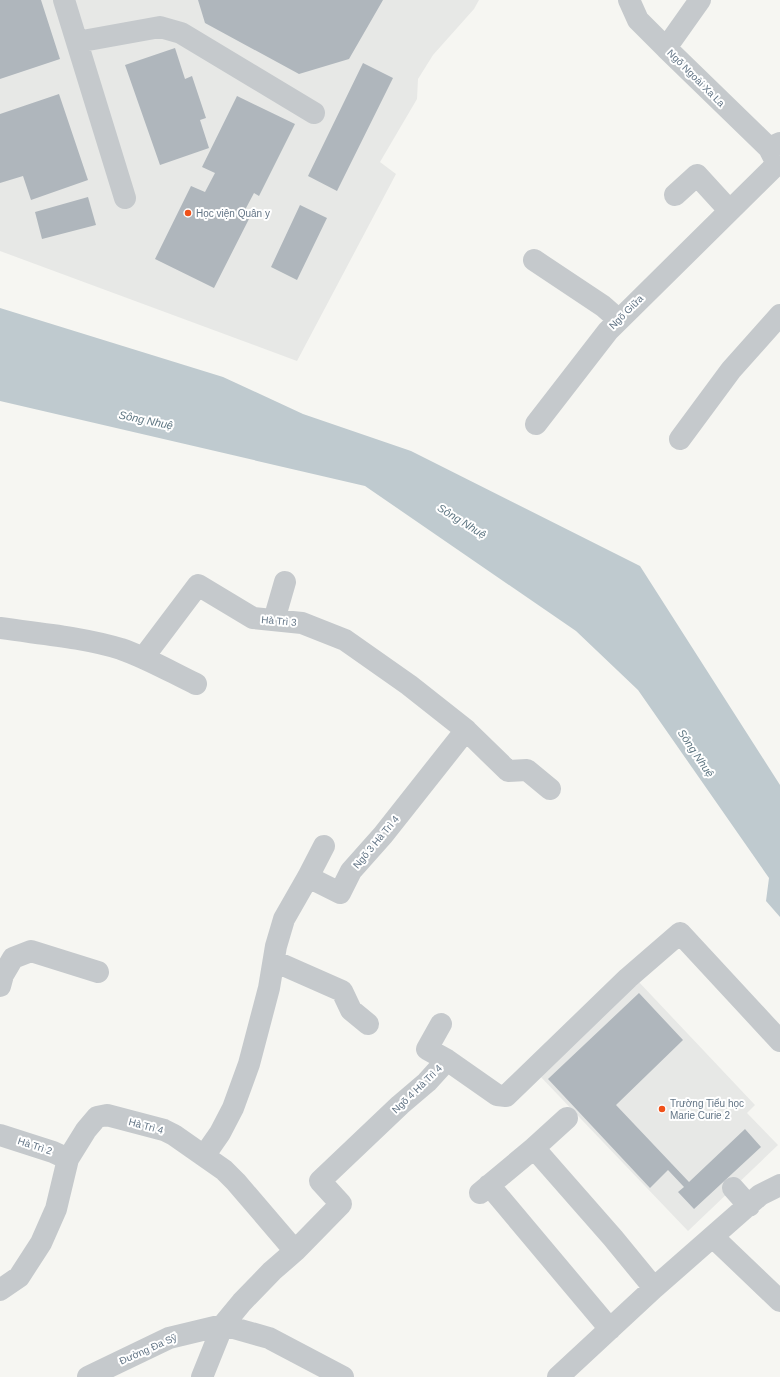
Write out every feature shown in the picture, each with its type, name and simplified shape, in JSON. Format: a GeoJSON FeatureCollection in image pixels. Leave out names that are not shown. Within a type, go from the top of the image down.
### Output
{"type":"FeatureCollection","features":[{"type":"Feature","properties":{"kind":"street"},"geometry":{"type":"LineString","coordinates":[[64,0],[125,198]]}},
{"type":"Feature","properties":{"kind":"street"},"geometry":{"type":"LineString","coordinates":[[629,0],[638,20],[666,48]]}},
{"type":"Feature","properties":{"kind":"street","name":"Ngõ Ngoài Xa La"},"geometry":{"type":"LineString","coordinates":[[700,0],[666,48],[774,146]]}},
{"type":"Feature","properties":{"kind":"street"},"geometry":{"type":"LineString","coordinates":[[77,42],[160,27],[181,33],[314,112]]}},
{"type":"Feature","properties":{"kind":"street","name":"Ngõ Giữa"},"geometry":{"type":"LineString","coordinates":[[536,424],[608,331],[777,164],[774,146]]}},
{"type":"Feature","properties":{"kind":"street"},"geometry":{"type":"LineString","coordinates":[[675,195],[696,176],[729,210]]}},
{"type":"Feature","properties":{"kind":"street"},"geometry":{"type":"LineString","coordinates":[[534,260],[603,306],[619,320]]}},
{"type":"Feature","properties":{"kind":"street"},"geometry":{"type":"LineString","coordinates":[[680,439],[731,370],[780,315]]}},
{"type":"Feature","properties":{"kind":"street"},"geometry":{"type":"LineString","coordinates":[[274,620],[285,582]]}},
{"type":"Feature","properties":{"kind":"street","name":"Hà Trì 3"},"geometry":{"type":"LineString","coordinates":[[143,658],[198,585],[253,618],[302,623],[345,640],[409,685],[466,730],[508,771],[527,770],[550,789]]}},
{"type":"Feature","properties":{"kind":"street"},"geometry":{"type":"LineString","coordinates":[[0,628],[80,640],[120,649],[143,658],[196,684]]}},
{"type":"Feature","properties":{"kind":"street","name":"Ngõ 3 Hà Trì 4"},"geometry":{"type":"LineString","coordinates":[[308,877],[340,893],[351,871],[383,835],[466,730]]}},
{"type":"Feature","properties":{"kind":"street"},"geometry":{"type":"LineString","coordinates":[[204,1156],[220,1133],[234,1108],[249,1064],[269,988],[276,946],[284,918],[324,846]]}},
{"type":"Feature","properties":{"kind":"street","name":"Ngõ 4 Hà Trì 4"},"geometry":{"type":"LineString","coordinates":[[295,1251],[340,1204],[320,1181],[400,1105],[427,1082],[447,1060],[496,1095],[506,1096],[628,978],[680,933],[780,1041]]}},
{"type":"Feature","properties":{"kind":"street"},"geometry":{"type":"LineString","coordinates":[[0,986],[3,975],[13,958],[31,951],[98,972]]}},
{"type":"Feature","properties":{"kind":"street"},"geometry":{"type":"LineString","coordinates":[[274,961],[342,991],[351,1010],[368,1024]]}},
{"type":"Feature","properties":{"kind":"street"},"geometry":{"type":"LineString","coordinates":[[441,1024],[427,1049],[447,1060]]}},
{"type":"Feature","properties":{"kind":"street","name":"Hà Trì 4"},"geometry":{"type":"LineString","coordinates":[[0,1290],[20,1278],[41,1243],[56,1209],[68,1159],[86,1130],[97,1117],[107,1116],[164,1130],[174,1135],[224,1170],[295,1251]]}},
{"type":"Feature","properties":{"kind":"street"},"geometry":{"type":"LineString","coordinates":[[567,1118],[534,1148],[484,1189],[610,1329]]}},
{"type":"Feature","properties":{"kind":"street","name":"Hà Trì 2"},"geometry":{"type":"LineString","coordinates":[[0,1135],[53,1152],[68,1159]]}},
{"type":"Feature","properties":{"kind":"street"},"geometry":{"type":"LineString","coordinates":[[534,1148],[613,1238],[654,1288]]}},
{"type":"Feature","properties":{"kind":"street"},"geometry":{"type":"LineString","coordinates":[[558,1377],[654,1288],[760,1195],[780,1185]]}},
{"type":"Feature","properties":{"kind":"street"},"geometry":{"type":"LineString","coordinates":[[733,1188],[749,1206]]}},
{"type":"Feature","properties":{"kind":"street"},"geometry":{"type":"LineString","coordinates":[[713,1237],[776,1289]]}},
{"type":"Feature","properties":{"kind":"street"},"geometry":{"type":"LineString","coordinates":[[202,1377],[223,1325],[242,1302],[272,1271],[295,1251]]}},
{"type":"Feature","properties":{"kind":"street","name":"Đường Đa Sỹ"},"geometry":{"type":"LineString","coordinates":[[88,1377],[169,1338],[223,1325],[268,1338],[342,1377]]}},
{"type":"Feature","properties":{"kind":"shaded area","name":"Học viện Quân y"},"geometry":{"type":"Polygon","coordinates":[[[0,0],[479,0],[474,9],[433,55],[418,79],[417,99],[380,162],[396,174],[297,361],[0,251],[0,0]]]}},
{"type":"Feature","properties":{"kind":"shaded area","name":"Trường Tiểu học Marie Curie 2"},"geometry":{"type":"Polygon","coordinates":[[[637,980],[755,1105],[747,1113],[778,1145],[688,1231],[538,1074],[637,980]]]}},
{"type":"Feature","properties":{"kind":"water","name":"Sông Nhuệ"},"geometry":{"type":"Polygon","coordinates":[[[0,308],[223,377],[303,414],[411,451],[640,566],[780,785],[780,917],[766,901],[769,878],[638,690],[576,631],[365,486],[0,401],[0,308]]]}},
{"type":"Feature","properties":{"kind":"building"},"geometry":{"type":"Polygon","coordinates":[[[0,0],[41,0],[60,59],[0,79],[0,0]]]}},
{"type":"Feature","properties":{"kind":"building"},"geometry":{"type":"Polygon","coordinates":[[[198,0],[383,0],[349,59],[299,74],[205,23],[198,0]]]}},
{"type":"Feature","properties":{"kind":"building"},"geometry":{"type":"Polygon","coordinates":[[[175,48],[185,79],[192,76],[206,118],[200,120],[209,148],[160,165],[125,65],[175,48]]]}},
{"type":"Feature","properties":{"kind":"building"},"geometry":{"type":"Polygon","coordinates":[[[363,63],[393,78],[337,191],[308,176],[363,63]]]}},
{"type":"Feature","properties":{"kind":"building"},"geometry":{"type":"Polygon","coordinates":[[[59,94],[88,180],[31,200],[23,176],[0,183],[0,114],[59,94]]]}},
{"type":"Feature","properties":{"kind":"building"},"geometry":{"type":"Polygon","coordinates":[[[237,96],[295,124],[259,196],[254,193],[245,210],[252,213],[214,288],[155,259],[191,186],[205,192],[215,173],[202,167],[237,96]]]}},
{"type":"Feature","properties":{"kind":"building"},"geometry":{"type":"Polygon","coordinates":[[[88,197],[96,225],[42,239],[35,212],[88,197]]]}},
{"type":"Feature","properties":{"kind":"building"},"geometry":{"type":"Polygon","coordinates":[[[300,205],[327,218],[297,280],[271,267],[300,205]]]}},
{"type":"Feature","properties":{"kind":"building"},"geometry":{"type":"Polygon","coordinates":[[[639,993],[683,1040],[616,1105],[689,1182],[745,1129],[761,1147],[694,1209],[678,1192],[684,1187],[668,1170],[650,1188],[548,1079],[639,993]]]}},
{"type":"Feature","properties":{"kind":"place","name":"Học viện Quân y"},"geometry":{"type":"Point","coordinates":[188,213]}},
{"type":"Feature","properties":{"kind":"place","name":"Trường Tiểu học Marie Curie 2"},"geometry":{"type":"Point","coordinates":[662,1109]}}]}
